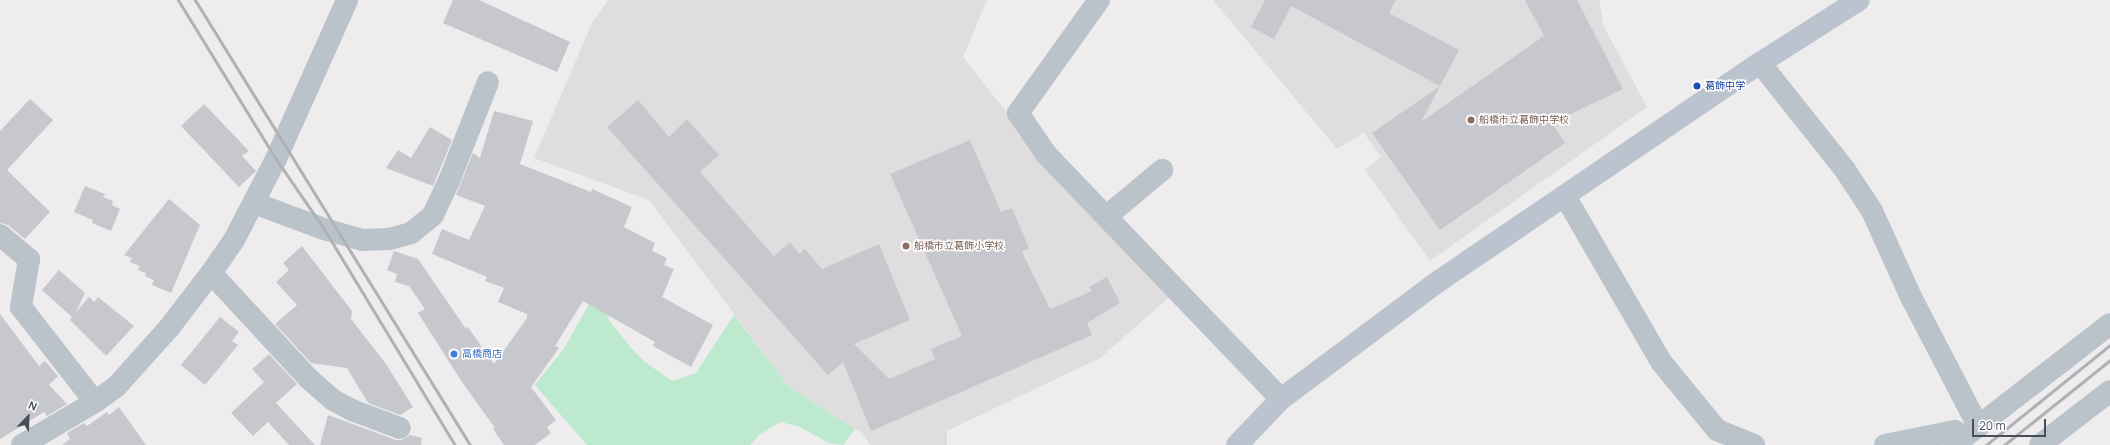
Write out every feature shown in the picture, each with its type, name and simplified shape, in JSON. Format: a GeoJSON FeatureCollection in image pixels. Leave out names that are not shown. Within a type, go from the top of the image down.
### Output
{"type":"FeatureCollection","features":[{"type":"Feature","properties":{"kind":"street"},"geometry":{"type":"LineString","coordinates":[[22,445],[95,402],[116,387],[160,339],[211,273],[234,240],[291,129],[347,0]]}},
{"type":"Feature","properties":{"kind":"street"},"geometry":{"type":"LineString","coordinates":[[1099,0],[1018,113],[1046,154],[1281,399]]}},
{"type":"Feature","properties":{"kind":"street"},"geometry":{"type":"LineString","coordinates":[[1237,445],[1281,399],[1439,282],[1851,2]]}},
{"type":"Feature","properties":{"kind":"street"},"geometry":{"type":"LineString","coordinates":[[1760,63],[1845,170],[1872,211],[1912,299],[1965,436]]}},
{"type":"Feature","properties":{"kind":"street"},"geometry":{"type":"LineString","coordinates":[[254,203],[324,229],[362,240],[388,239],[411,233],[432,215],[449,181],[488,82]]}},
{"type":"Feature","properties":{"kind":"street"},"geometry":{"type":"LineString","coordinates":[[1107,216],[1162,170]]}},
{"type":"Feature","properties":{"kind":"street"},"geometry":{"type":"LineString","coordinates":[[1565,196],[1662,363],[1717,430],[1754,445]]}},
{"type":"Feature","properties":{"kind":"street"},"geometry":{"type":"LineString","coordinates":[[0,235],[29,259],[21,307],[95,402]]}},
{"type":"Feature","properties":{"kind":"street"},"geometry":{"type":"LineString","coordinates":[[211,273],[309,379],[333,400],[352,410],[400,428]]}},
{"type":"Feature","properties":{"kind":"street"},"geometry":{"type":"LineString","coordinates":[[1965,436],[2110,324]]}},
{"type":"Feature","properties":{"kind":"street"},"geometry":{"type":"LineString","coordinates":[[2052,442],[2110,391]]}},
{"type":"Feature","properties":{"kind":"street"},"geometry":{"type":"LineString","coordinates":[[1885,445],[1955,430],[1965,436]]}},
{"type":"Feature","properties":{"kind":"shaded area","name":"船橋市立葛飾小学校"},"geometry":{"type":"Polygon","coordinates":[[[608,0],[987,0],[963,57],[1043,158],[1174,293],[1100,358],[947,431],[947,445],[871,445],[860,432],[788,386],[649,200],[534,158],[592,23],[608,0]]]}},
{"type":"Feature","properties":{"kind":"shaded area","name":"船橋市立葛飾中学校"},"geometry":{"type":"Polygon","coordinates":[[[1213,0],[1599,0],[1604,27],[1647,107],[1430,261],[1365,170],[1381,157],[1364,133],[1337,149],[1213,0]]]}},
{"type":"Feature","properties":{"kind":"green space"},"geometry":{"type":"Polygon","coordinates":[[[609,269],[631,277],[608,319],[632,349],[645,362],[672,381],[696,373],[734,315],[788,386],[855,429],[843,445],[829,443],[800,427],[781,422],[760,434],[750,445],[587,445],[535,385],[563,350],[609,269]]]}},
{"type":"Feature","properties":{"kind":"building"},"geometry":{"type":"Polygon","coordinates":[[[453,0],[479,0],[570,42],[557,72],[443,23],[453,0]]]}},
{"type":"Feature","properties":{"kind":"building"},"geometry":{"type":"Polygon","coordinates":[[[1265,0],[1396,0],[1389,13],[1459,50],[1440,86],[1291,6],[1274,39],[1251,27],[1265,0]]]}},
{"type":"Feature","properties":{"kind":"building"},"geometry":{"type":"Polygon","coordinates":[[[1525,0],[1577,0],[1623,89],[1552,123],[1565,143],[1440,230],[1372,133],[1440,86],[1421,122],[1544,36],[1525,0]]]}},
{"type":"Feature","properties":{"kind":"building"},"geometry":{"type":"Polygon","coordinates":[[[30,99],[53,120],[7,170],[50,212],[25,239],[8,225],[0,223],[0,131],[30,99]]]}},
{"type":"Feature","properties":{"kind":"building"},"geometry":{"type":"Polygon","coordinates":[[[638,100],[669,137],[687,119],[719,155],[700,172],[774,256],[790,242],[799,254],[805,249],[822,269],[879,244],[910,320],[854,344],[889,379],[935,359],[931,349],[962,336],[890,174],[970,140],[1001,212],[1012,208],[1029,248],[1022,252],[1050,309],[1092,291],[1089,287],[1107,277],[1120,303],[1087,323],[1092,335],[871,431],[843,362],[828,375],[607,127],[638,100]]]}},
{"type":"Feature","properties":{"kind":"building"},"geometry":{"type":"Polygon","coordinates":[[[204,104],[249,151],[242,156],[256,171],[239,187],[181,126],[204,104]]]}},
{"type":"Feature","properties":{"kind":"building"},"geometry":{"type":"Polygon","coordinates":[[[494,111],[533,121],[520,164],[591,192],[592,189],[632,207],[624,227],[655,243],[652,251],[667,258],[664,265],[674,269],[662,297],[713,325],[691,367],[653,346],[655,342],[583,301],[555,346],[559,348],[531,387],[556,420],[547,427],[551,433],[535,445],[504,445],[493,429],[495,428],[462,382],[418,313],[425,309],[409,286],[395,282],[397,274],[387,270],[394,251],[418,259],[466,329],[467,326],[494,364],[527,318],[527,314],[498,302],[504,288],[485,281],[487,277],[432,254],[442,229],[469,240],[485,206],[456,195],[473,153],[480,158],[494,111]]]}},
{"type":"Feature","properties":{"kind":"building"},"geometry":{"type":"Polygon","coordinates":[[[430,127],[452,140],[433,186],[386,168],[398,150],[411,158],[430,127]]]}},
{"type":"Feature","properties":{"kind":"building"},"geometry":{"type":"Polygon","coordinates":[[[85,186],[105,194],[103,197],[113,201],[112,205],[120,209],[111,231],[92,223],[93,220],[74,212],[85,186]]]}},
{"type":"Feature","properties":{"kind":"building"},"geometry":{"type":"Polygon","coordinates":[[[169,199],[200,225],[171,293],[152,285],[154,280],[145,276],[146,273],[138,270],[140,266],[130,262],[132,258],[124,255],[169,199]]]}},
{"type":"Feature","properties":{"kind":"building"},"geometry":{"type":"Polygon","coordinates":[[[302,246],[352,311],[351,319],[386,364],[413,407],[400,415],[368,403],[347,368],[311,363],[275,324],[297,305],[276,282],[289,270],[283,263],[302,246]]]}},
{"type":"Feature","properties":{"kind":"building"},"geometry":{"type":"Polygon","coordinates":[[[59,270],[85,293],[76,312],[89,297],[94,302],[98,297],[134,326],[106,356],[70,320],[72,317],[42,290],[59,270]]]}},
{"type":"Feature","properties":{"kind":"building"},"geometry":{"type":"Polygon","coordinates":[[[0,314],[39,366],[45,361],[58,376],[49,385],[67,404],[47,416],[44,412],[0,439],[0,314]]]}},
{"type":"Feature","properties":{"kind":"building"},"geometry":{"type":"Polygon","coordinates":[[[220,317],[239,332],[232,341],[238,345],[205,385],[181,365],[220,317]]]}},
{"type":"Feature","properties":{"kind":"building"},"geometry":{"type":"Polygon","coordinates":[[[269,354],[297,384],[276,403],[315,445],[289,445],[268,422],[253,436],[231,413],[264,382],[252,369],[269,354]]]}},
{"type":"Feature","properties":{"kind":"building"},"geometry":{"type":"Polygon","coordinates":[[[119,407],[146,445],[62,445],[70,439],[67,433],[84,423],[87,426],[107,412],[109,415],[119,407]]]}},
{"type":"Feature","properties":{"kind":"building"},"geometry":{"type":"Polygon","coordinates":[[[328,415],[396,440],[402,440],[410,435],[422,438],[421,445],[320,445],[328,415]]]}},
{"type":"Feature","properties":{"kind":"railway"},"geometry":{"type":"LineString","coordinates":[[178,0],[276,159],[324,229],[455,445]]}},
{"type":"Feature","properties":{"kind":"railway"},"geometry":{"type":"LineString","coordinates":[[195,0],[470,445]]}},
{"type":"Feature","properties":{"kind":"railway"},"geometry":{"type":"LineString","coordinates":[[1986,445],[2110,345]]}},
{"type":"Feature","properties":{"kind":"railway"},"geometry":{"type":"LineString","coordinates":[[2004,445],[2110,360]]}},
{"type":"Feature","properties":{"kind":"place","name":"葛飾中学"},"geometry":{"type":"Point","coordinates":[1697,86]}},
{"type":"Feature","properties":{"kind":"place","name":"船橋市立葛飾中学校"},"geometry":{"type":"Point","coordinates":[1471,120]}},
{"type":"Feature","properties":{"kind":"place","name":"船橋市立葛飾小学校"},"geometry":{"type":"Point","coordinates":[906,246]}},
{"type":"Feature","properties":{"kind":"place","name":"高橋商店"},"geometry":{"type":"Point","coordinates":[454,354]}}]}
